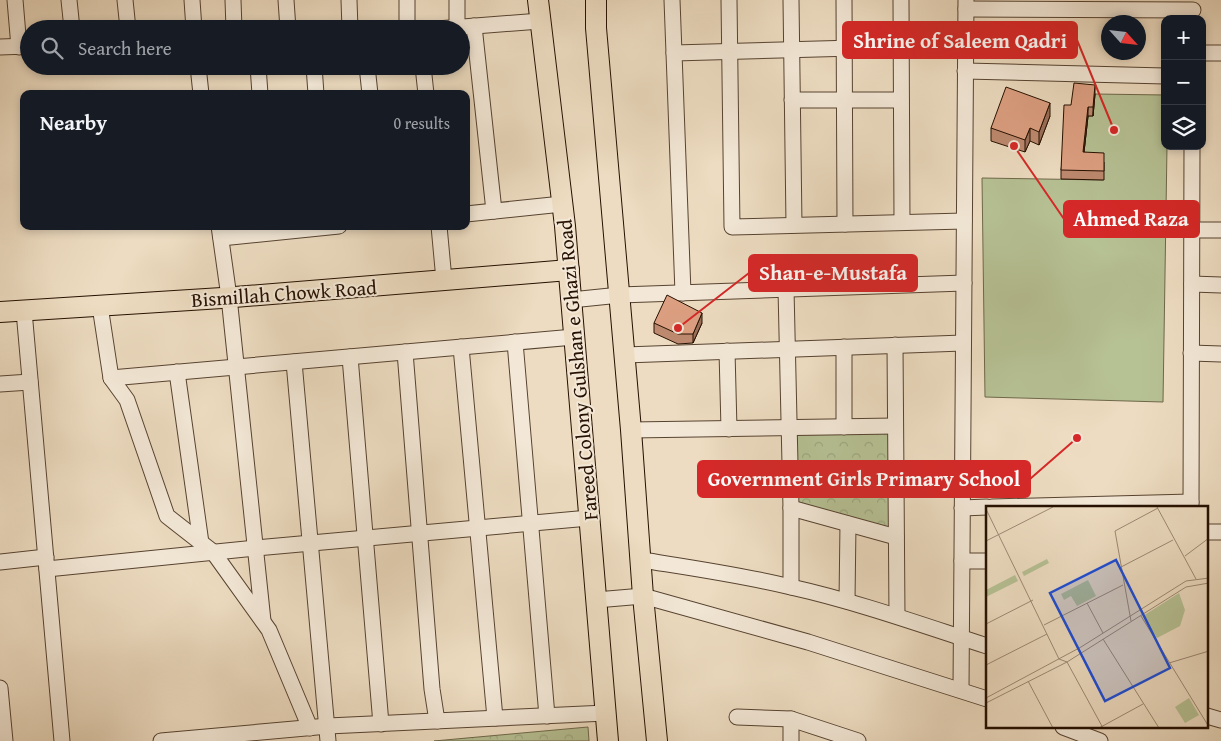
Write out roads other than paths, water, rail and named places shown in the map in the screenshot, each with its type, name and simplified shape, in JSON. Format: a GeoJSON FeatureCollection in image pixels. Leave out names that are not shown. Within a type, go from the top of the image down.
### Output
{"type":"FeatureCollection","features":[{"type":"Feature","properties":{"kind":"main road","name":"Fareed Colony Gulshan e Ghazi Road"},"geometry":{"type":"LineString","coordinates":[[538,0],[569,270],[608,741]]}},
{"type":"Feature","properties":{"kind":"main road"},"geometry":{"type":"LineString","coordinates":[[596,0],[596,28],[620,294],[642,560],[643,596],[658,741]]}},
{"type":"Feature","properties":{"kind":"main road","name":"Bismillah Chowk Road"},"geometry":{"type":"LineString","coordinates":[[0,312],[229,297],[569,270]]}},
{"type":"Feature","properties":{"kind":"street"},"geometry":{"type":"LineString","coordinates":[[16,0],[20,23]]}},
{"type":"Feature","properties":{"kind":"street"},"geometry":{"type":"LineString","coordinates":[[69,0],[71,20]]}},
{"type":"Feature","properties":{"kind":"street"},"geometry":{"type":"LineString","coordinates":[[125,0],[127,20]]}},
{"type":"Feature","properties":{"kind":"street"},"geometry":{"type":"LineString","coordinates":[[192,0],[193,20]]}},
{"type":"Feature","properties":{"kind":"street"},"geometry":{"type":"LineString","coordinates":[[233,0],[234,20]]}},
{"type":"Feature","properties":{"kind":"street"},"geometry":{"type":"LineString","coordinates":[[286,0],[287,20]]}},
{"type":"Feature","properties":{"kind":"street"},"geometry":{"type":"LineString","coordinates":[[349,0],[350,20]]}},
{"type":"Feature","properties":{"kind":"street"},"geometry":{"type":"LineString","coordinates":[[407,0],[407,20]]}},
{"type":"Feature","properties":{"kind":"street"},"geometry":{"type":"LineString","coordinates":[[457,0],[457,20]]}},
{"type":"Feature","properties":{"kind":"street"},"geometry":{"type":"LineString","coordinates":[[672,0],[683,292]]}},
{"type":"Feature","properties":{"kind":"street"},"geometry":{"type":"LineString","coordinates":[[728,0],[732,227],[964,221]]}},
{"type":"Feature","properties":{"kind":"street"},"geometry":{"type":"LineString","coordinates":[[791,0],[794,225]]}},
{"type":"Feature","properties":{"kind":"street"},"geometry":{"type":"LineString","coordinates":[[844,0],[845,224]]}},
{"type":"Feature","properties":{"kind":"street"},"geometry":{"type":"LineString","coordinates":[[901,0],[902,222]]}},
{"type":"Feature","properties":{"kind":"street"},"geometry":{"type":"LineString","coordinates":[[961,690],[966,4],[1139,5],[1193,10]]}},
{"type":"Feature","properties":{"kind":"street"},"geometry":{"type":"LineString","coordinates":[[470,26],[540,21]]}},
{"type":"Feature","properties":{"kind":"street"},"geometry":{"type":"LineString","coordinates":[[474,26],[494,211]]}},
{"type":"Feature","properties":{"kind":"street"},"geometry":{"type":"LineString","coordinates":[[674,53],[966,45]]}},
{"type":"Feature","properties":{"kind":"street"},"geometry":{"type":"LineString","coordinates":[[0,47],[20,46]]}},
{"type":"Feature","properties":{"kind":"street"},"geometry":{"type":"LineString","coordinates":[[1206,53],[1221,53]]}},
{"type":"Feature","properties":{"kind":"street"},"geometry":{"type":"LineString","coordinates":[[966,71],[1161,76]]}},
{"type":"Feature","properties":{"kind":"street"},"geometry":{"type":"LineString","coordinates":[[199,75],[201,90]]}},
{"type":"Feature","properties":{"kind":"street"},"geometry":{"type":"LineString","coordinates":[[259,75],[260,90]]}},
{"type":"Feature","properties":{"kind":"street"},"geometry":{"type":"LineString","coordinates":[[315,75],[316,90]]}},
{"type":"Feature","properties":{"kind":"street"},"geometry":{"type":"LineString","coordinates":[[368,75],[370,90]]}},
{"type":"Feature","properties":{"kind":"street"},"geometry":{"type":"LineString","coordinates":[[424,75],[426,90]]}},
{"type":"Feature","properties":{"kind":"street"},"geometry":{"type":"LineString","coordinates":[[792,100],[901,100]]}},
{"type":"Feature","properties":{"kind":"street"},"geometry":{"type":"LineString","coordinates":[[1092,506],[1191,505],[1192,150]]}},
{"type":"Feature","properties":{"kind":"street"},"geometry":{"type":"LineString","coordinates":[[470,214],[562,204]]}},
{"type":"Feature","properties":{"kind":"street"},"geometry":{"type":"LineString","coordinates":[[255,230],[220,232],[229,297],[264,622]]}},
{"type":"Feature","properties":{"kind":"street"},"geometry":{"type":"LineString","coordinates":[[439,230],[444,280]]}},
{"type":"Feature","properties":{"kind":"street"},"geometry":{"type":"LineString","coordinates":[[1192,230],[1221,230]]}},
{"type":"Feature","properties":{"kind":"street"},"geometry":{"type":"LineString","coordinates":[[571,300],[620,294],[964,283]]}},
{"type":"Feature","properties":{"kind":"street"},"geometry":{"type":"LineString","coordinates":[[1192,284],[1221,285]]}},
{"type":"Feature","properties":{"kind":"street"},"geometry":{"type":"LineString","coordinates":[[786,289],[791,587]]}},
{"type":"Feature","properties":{"kind":"street"},"geometry":{"type":"LineString","coordinates":[[100,306],[111,378],[127,400],[166,516],[207,547],[264,622],[310,728]]}},
{"type":"Feature","properties":{"kind":"street"},"geometry":{"type":"LineString","coordinates":[[24,311],[62,741]]}},
{"type":"Feature","properties":{"kind":"street"},"geometry":{"type":"LineString","coordinates":[[111,378],[574,337]]}},
{"type":"Feature","properties":{"kind":"street"},"geometry":{"type":"LineString","coordinates":[[515,342],[547,716]]}},
{"type":"Feature","properties":{"kind":"street"},"geometry":{"type":"LineString","coordinates":[[625,355],[963,343]]}},
{"type":"Feature","properties":{"kind":"street"},"geometry":{"type":"LineString","coordinates":[[895,346],[897,616]]}},
{"type":"Feature","properties":{"kind":"street"},"geometry":{"type":"LineString","coordinates":[[461,347],[495,718]]}},
{"type":"Feature","properties":{"kind":"street"},"geometry":{"type":"LineString","coordinates":[[844,347],[844,427]]}},
{"type":"Feature","properties":{"kind":"street"},"geometry":{"type":"LineString","coordinates":[[727,351],[728,429]]}},
{"type":"Feature","properties":{"kind":"street"},"geometry":{"type":"LineString","coordinates":[[405,352],[432,689],[437,721]]}},
{"type":"Feature","properties":{"kind":"street"},"geometry":{"type":"LineString","coordinates":[[1191,353],[1221,354]]}},
{"type":"Feature","properties":{"kind":"street"},"geometry":{"type":"LineString","coordinates":[[350,357],[380,724]]}},
{"type":"Feature","properties":{"kind":"street"},"geometry":{"type":"LineString","coordinates":[[294,362],[328,734]]}},
{"type":"Feature","properties":{"kind":"street"},"geometry":{"type":"LineString","coordinates":[[177,372],[207,547]]}},
{"type":"Feature","properties":{"kind":"street"},"geometry":{"type":"LineString","coordinates":[[0,384],[30,382]]}},
{"type":"Feature","properties":{"kind":"street"},"geometry":{"type":"LineString","coordinates":[[631,430],[896,426]]}},
{"type":"Feature","properties":{"kind":"street"},"geometry":{"type":"LineString","coordinates":[[896,475],[962,474]]}},
{"type":"Feature","properties":{"kind":"street"},"geometry":{"type":"LineString","coordinates":[[962,508],[986,507]]}},
{"type":"Feature","properties":{"kind":"street"},"geometry":{"type":"LineString","coordinates":[[791,508],[896,537]]}},
{"type":"Feature","properties":{"kind":"street"},"geometry":{"type":"LineString","coordinates":[[0,562],[46,563],[207,547],[256,548],[589,518]]}},
{"type":"Feature","properties":{"kind":"street"},"geometry":{"type":"LineString","coordinates":[[846,601],[848,524]]}},
{"type":"Feature","properties":{"kind":"street"},"geometry":{"type":"LineString","coordinates":[[1208,532],[1221,532]]}},
{"type":"Feature","properties":{"kind":"street"},"geometry":{"type":"LineString","coordinates":[[642,560],[791,587],[897,616],[986,646]]}},
{"type":"Feature","properties":{"kind":"street"},"geometry":{"type":"LineString","coordinates":[[962,562],[986,561]]}},
{"type":"Feature","properties":{"kind":"street"},"geometry":{"type":"LineString","coordinates":[[596,600],[643,596],[808,642],[986,699]]}},
{"type":"Feature","properties":{"kind":"street"},"geometry":{"type":"LineString","coordinates":[[0,688],[5,741]]}},
{"type":"Feature","properties":{"kind":"street"},"geometry":{"type":"LineString","coordinates":[[161,741],[287,735],[310,728],[328,734],[380,724],[606,713]]}},
{"type":"Feature","properties":{"kind":"street"},"geometry":{"type":"LineString","coordinates":[[1208,716],[1221,720]]}},
{"type":"Feature","properties":{"kind":"street"},"geometry":{"type":"LineString","coordinates":[[737,717],[791,719],[858,741]]}},
{"type":"Feature","properties":{"kind":"street"},"geometry":{"type":"LineString","coordinates":[[791,719],[791,741]]}},
{"type":"Feature","properties":{"kind":"street"},"geometry":{"type":"LineString","coordinates":[[1066,728],[1100,741]]}},
{"type":"Feature","properties":{"kind":"place","name":"Shrine of Saleem Qadri"},"geometry":{"type":"Point","coordinates":[1114,130]}},
{"type":"Feature","properties":{"kind":"place","name":"Ahmed Raza"},"geometry":{"type":"Point","coordinates":[1014,146]}},
{"type":"Feature","properties":{"kind":"place","name":"Shan-e-Mustafa"},"geometry":{"type":"Point","coordinates":[678,328]}},
{"type":"Feature","properties":{"kind":"place","name":"Government Girls Primary School"},"geometry":{"type":"Point","coordinates":[1077,438]}}]}
